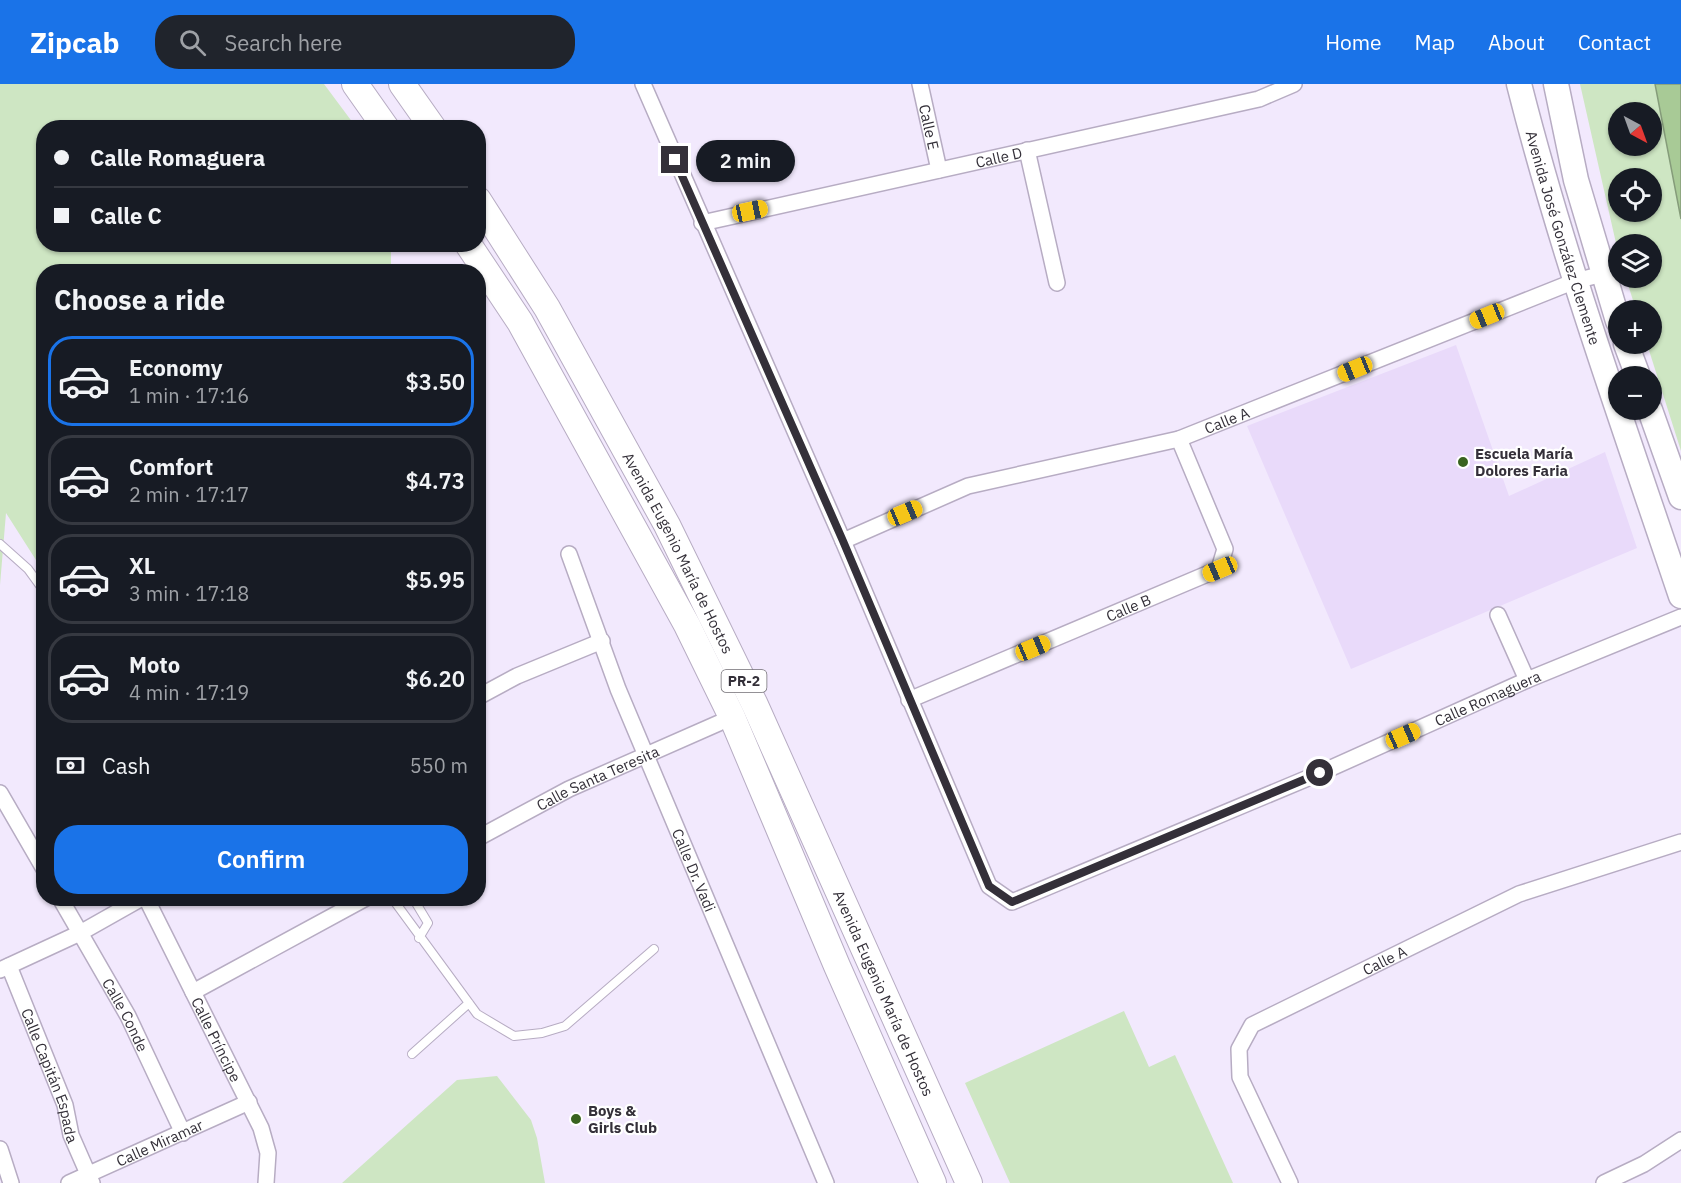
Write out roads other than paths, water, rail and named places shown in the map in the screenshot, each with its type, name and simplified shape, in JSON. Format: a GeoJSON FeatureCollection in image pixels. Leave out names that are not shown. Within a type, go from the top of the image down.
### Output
{"type":"FeatureCollection","features":[{"type":"Feature","properties":{"kind":"highway"},"geometry":{"type":"LineString","coordinates":[[355,84],[380,120]]}},
{"type":"Feature","properties":{"kind":"highway"},"geometry":{"type":"LineString","coordinates":[[402,84],[427,120]]}},
{"type":"Feature","properties":{"kind":"highway","name":"Avenida Eugenio María de Hostos"},"geometry":{"type":"LineString","coordinates":[[486,213],[547,308],[668,525],[755,705],[969,1183]]}},
{"type":"Feature","properties":{"kind":"highway","name":"Avenida Eugenio María de Hostos"},"geometry":{"type":"LineString","coordinates":[[486,271],[520,322],[687,625],[732,717],[933,1183]]}},
{"type":"Feature","properties":{"kind":"highway"},"geometry":{"type":"LineString","coordinates":[[600,467],[623,534],[747,786],[793,861]]}},
{"type":"Feature","properties":{"kind":"main road","name":"Avenida José González Clemente"},"geometry":{"type":"LineString","coordinates":[[1519,84],[1542,177],[1681,596]]}},
{"type":"Feature","properties":{"kind":"main road","name":"Avenida José González Clemente"},"geometry":{"type":"LineString","coordinates":[[1556,84],[1576,180],[1611,300]]}},
{"type":"Feature","properties":{"kind":"main road"},"geometry":{"type":"LineString","coordinates":[[1654,420],[1681,497]]}},
{"type":"Feature","properties":{"kind":"street"},"geometry":{"type":"LineString","coordinates":[[643,84],[702,224],[843,541],[909,700]]}},
{"type":"Feature","properties":{"kind":"street","name":"Calle E"},"geometry":{"type":"LineString","coordinates":[[920,84],[939,170]]}},
{"type":"Feature","properties":{"kind":"street","name":"Calle D"},"geometry":{"type":"LineString","coordinates":[[702,224],[1259,99],[1294,84]]}},
{"type":"Feature","properties":{"kind":"street"},"geometry":{"type":"LineString","coordinates":[[1027,150],[1057,283]]}},
{"type":"Feature","properties":{"kind":"street","name":"Calle A"},"geometry":{"type":"LineString","coordinates":[[843,541],[968,486],[1179,439],[1575,281],[1603,274]]}},
{"type":"Feature","properties":{"kind":"street","name":"Calle B"},"geometry":{"type":"LineString","coordinates":[[909,700],[1220,569],[1225,549],[1179,439]]}},
{"type":"Feature","properties":{"kind":"street","name":"Calle Dr. Vadi"},"geometry":{"type":"LineString","coordinates":[[569,554],[603,641],[618,689],[826,1183]]}},
{"type":"Feature","properties":{"kind":"street"},"geometry":{"type":"LineString","coordinates":[[1498,615],[1527,680]]}},
{"type":"Feature","properties":{"kind":"street","name":"Calle Romaguera"},"geometry":{"type":"LineString","coordinates":[[909,700],[989,886],[1012,902],[1320,773],[1527,680],[1681,617]]}},
{"type":"Feature","properties":{"kind":"street"},"geometry":{"type":"LineString","coordinates":[[486,693],[517,676],[603,641]]}},
{"type":"Feature","properties":{"kind":"street","name":"Calle Santa Teresita"},"geometry":{"type":"LineString","coordinates":[[486,834],[569,789],[718,723]]}},
{"type":"Feature","properties":{"kind":"street"},"geometry":{"type":"LineString","coordinates":[[0,793],[36,855]]}},
{"type":"Feature","properties":{"kind":"street","name":"Calle A"},"geometry":{"type":"LineString","coordinates":[[1290,1183],[1240,1077],[1239,1049],[1252,1025],[1520,894],[1681,842]]}},
{"type":"Feature","properties":{"kind":"street","name":"Calle Conde"},"geometry":{"type":"LineString","coordinates":[[65,906],[128,1016],[183,1133]]}},
{"type":"Feature","properties":{"kind":"street"},"geometry":{"type":"LineString","coordinates":[[2,968],[80,933],[129,906]]}},
{"type":"Feature","properties":{"kind":"street","name":"Calle Príncipe"},"geometry":{"type":"LineString","coordinates":[[148,906],[249,1102],[267,1143],[269,1164],[266,1183]]}},
{"type":"Feature","properties":{"kind":"street"},"geometry":{"type":"LineString","coordinates":[[193,992],[351,906]]}},
{"type":"Feature","properties":{"kind":"street","name":"Calle Capitán Espada"},"geometry":{"type":"LineString","coordinates":[[2,968],[65,1105],[71,1135],[90,1179]]}},
{"type":"Feature","properties":{"kind":"street","name":"Calle Miramar"},"geometry":{"type":"LineString","coordinates":[[69,1183],[90,1179],[249,1102]]}},
{"type":"Feature","properties":{"kind":"street"},"geometry":{"type":"LineString","coordinates":[[1604,1183],[1644,1164],[1681,1140]]}},
{"type":"Feature","properties":{"kind":"street"},"geometry":{"type":"LineString","coordinates":[[0,1149],[11,1183]]}},
{"type":"Feature","properties":{"kind":"lane"},"geometry":{"type":"LineString","coordinates":[[0,544],[28,569],[36,580]]}},
{"type":"Feature","properties":{"kind":"lane"},"geometry":{"type":"LineString","coordinates":[[397,906],[477,1014],[514,1035],[542,1033],[565,1026],[654,949]]}},
{"type":"Feature","properties":{"kind":"lane"},"geometry":{"type":"LineString","coordinates":[[418,906],[428,923],[419,938]]}},
{"type":"Feature","properties":{"kind":"lane"},"geometry":{"type":"LineString","coordinates":[[412,1054],[469,1003]]}},
{"type":"Feature","properties":{"kind":"place","name":"Escuela María Dolores Faria"},"geometry":{"type":"Point","coordinates":[1463,462]}},
{"type":"Feature","properties":{"kind":"place","name":"Boys & Girls Club"},"geometry":{"type":"Point","coordinates":[576,1119]}}]}
